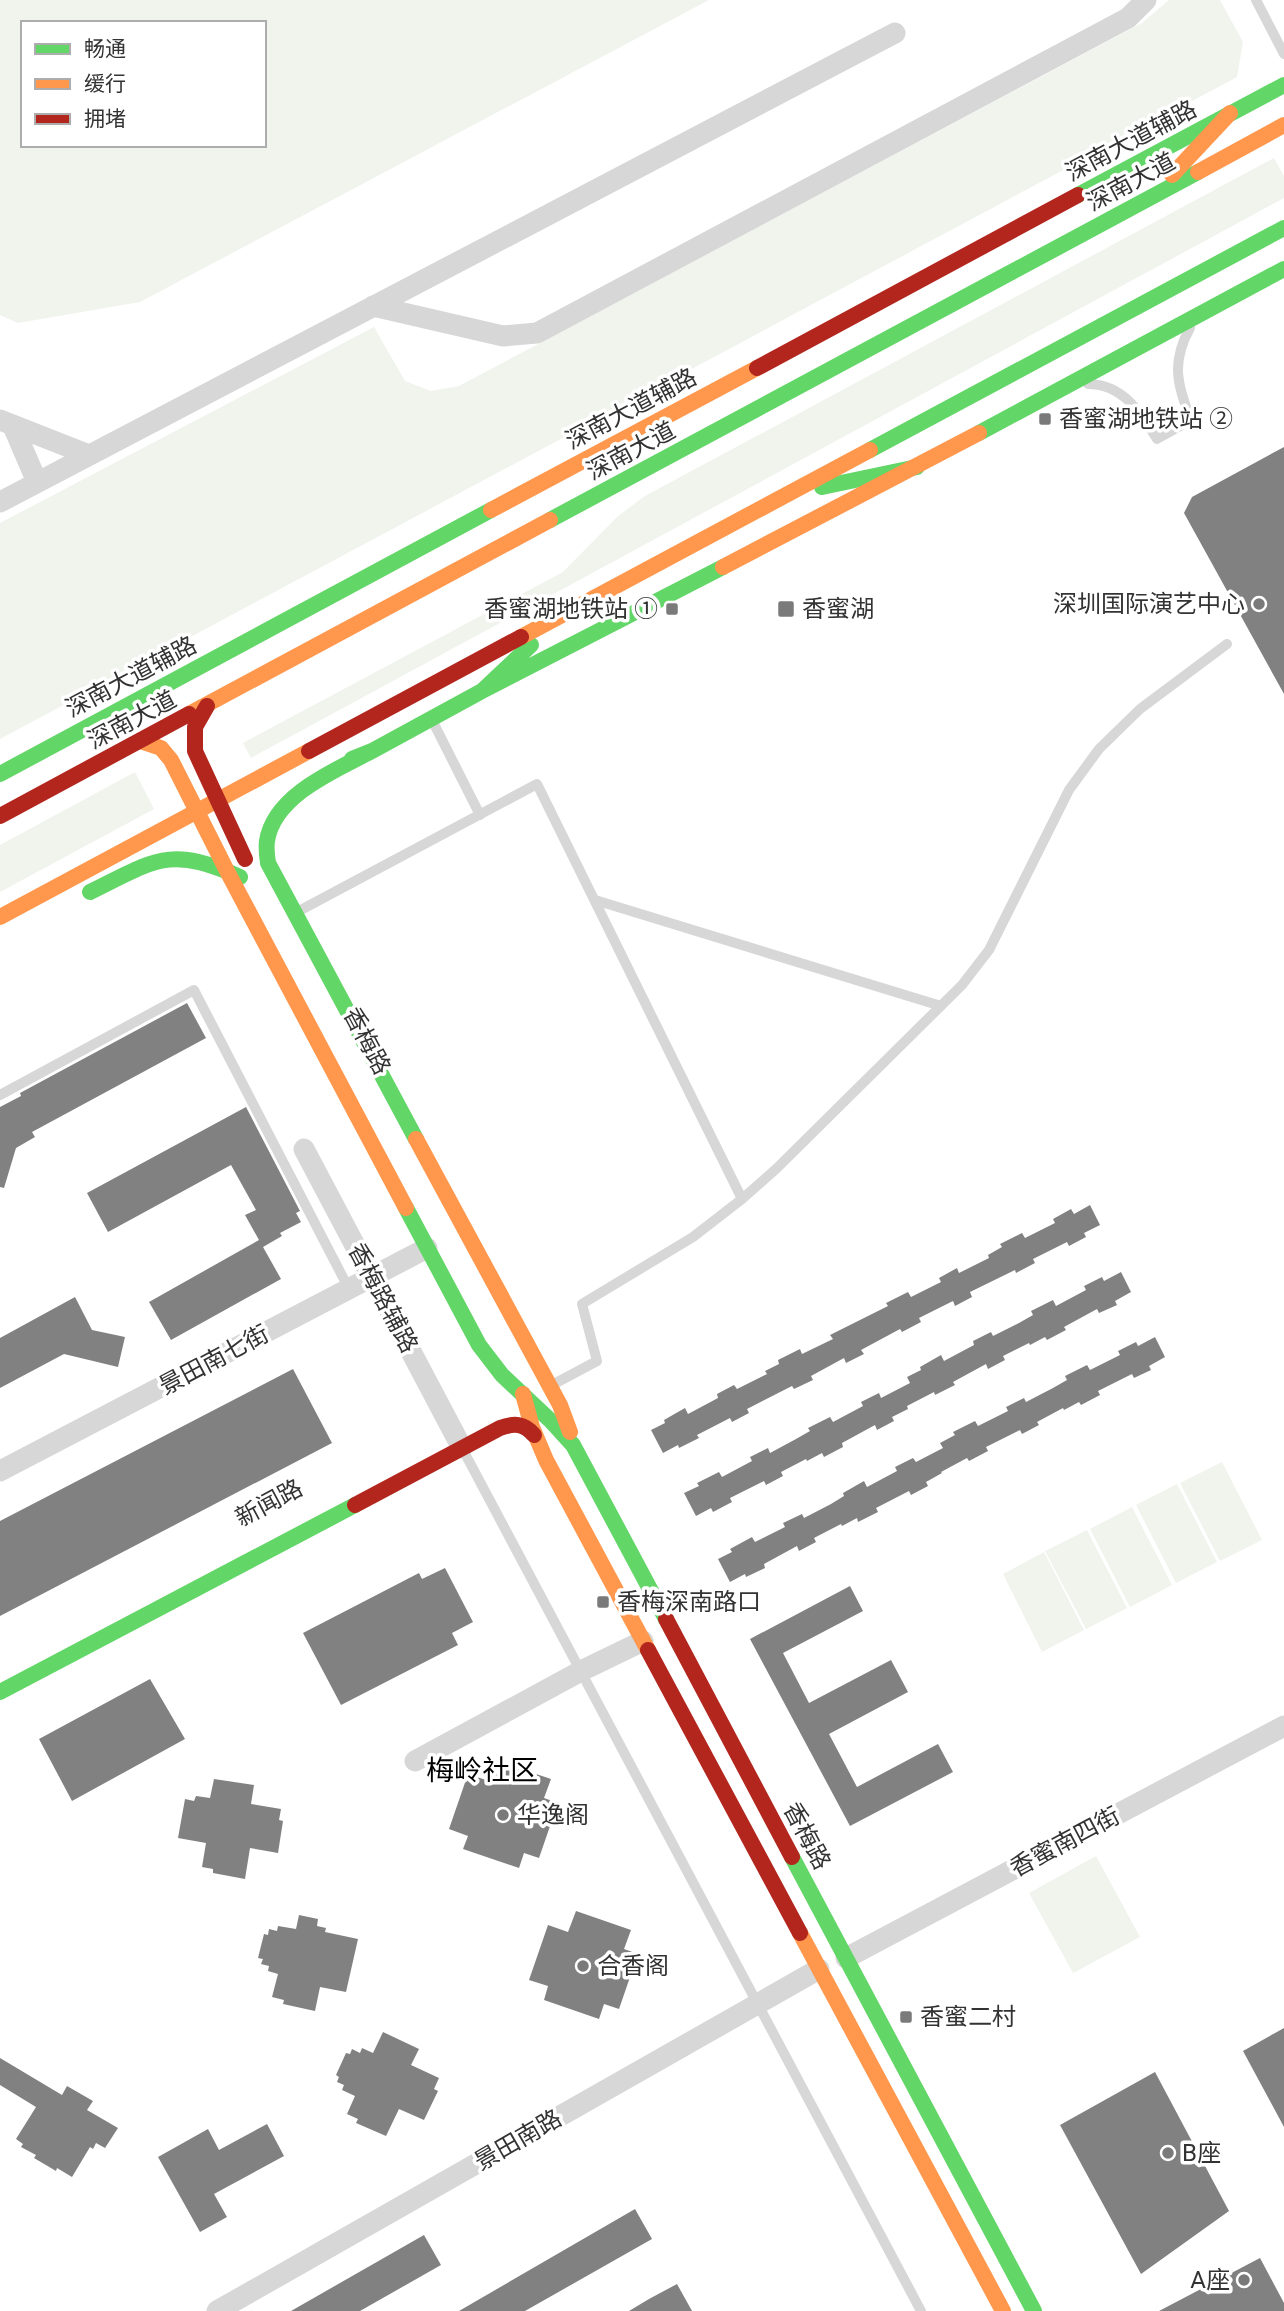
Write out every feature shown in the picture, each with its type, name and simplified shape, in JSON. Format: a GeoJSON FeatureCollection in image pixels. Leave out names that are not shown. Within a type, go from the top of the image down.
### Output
{"type":"FeatureCollection","features":[{"type":"Feature","properties":{"kind":"main road","name":"深南大道辅路"},"geometry":{"type":"LineString","coordinates":[[0,774],[1284,85]]}},
{"type":"Feature","properties":{"kind":"main road"},"geometry":{"type":"LineString","coordinates":[[1153,196],[1230,113]]}},
{"type":"Feature","properties":{"kind":"main road","name":"深南大道"},"geometry":{"type":"LineString","coordinates":[[0,816],[1284,125]]}},
{"type":"Feature","properties":{"kind":"main road"},"geometry":{"type":"LineString","coordinates":[[0,917],[1284,228]]}},
{"type":"Feature","properties":{"kind":"main road"},"geometry":{"type":"LineString","coordinates":[[573,1445],[564,1412],[268,864],[266,849],[274,819],[293,798],[324,777],[482,691],[917,467],[1284,269]]}},
{"type":"Feature","properties":{"kind":"main road"},"geometry":{"type":"LineString","coordinates":[[785,495],[917,467]]}},
{"type":"Feature","properties":{"kind":"main road"},"geometry":{"type":"LineString","coordinates":[[482,691],[563,614]]}},
{"type":"Feature","properties":{"kind":"main road"},"geometry":{"type":"LineString","coordinates":[[75,900],[162,860],[178,858],[210,864],[258,884],[199,762],[193,738],[197,717],[207,706]]}},
{"type":"Feature","properties":{"kind":"main road","name":"香梅路"},"geometry":{"type":"LineString","coordinates":[[140,741],[155,744],[166,752],[479,1345],[518,1398],[534,1435],[1003,2311]]}},
{"type":"Feature","properties":{"kind":"main road"},"geometry":{"type":"LineString","coordinates":[[260,777],[286,777],[337,764],[372,751]]}},
{"type":"Feature","properties":{"kind":"main road","name":"香梅路"},"geometry":{"type":"LineString","coordinates":[[512,1361],[518,1398],[558,1428],[573,1445],[1034,2311]]}},
{"type":"Feature","properties":{"kind":"main road","name":"新闻路"},"geometry":{"type":"LineString","coordinates":[[0,1692],[455,1436],[500,1428],[516,1415],[522,1403],[518,1398]]}},
{"type":"Feature","properties":{"kind":"main road"},"geometry":{"type":"LineString","coordinates":[[500,1428],[520,1424],[534,1435]]}},
{"type":"Feature","properties":{"kind":"street"},"geometry":{"type":"LineString","coordinates":[[373,306],[503,336],[537,333],[1128,18],[1146,0]]}},
{"type":"Feature","properties":{"kind":"street"},"geometry":{"type":"LineString","coordinates":[[0,502],[895,33]]}},
{"type":"Feature","properties":{"kind":"street"},"geometry":{"type":"LineString","coordinates":[[7,423],[89,455]]}},
{"type":"Feature","properties":{"kind":"street"},"geometry":{"type":"LineString","coordinates":[[7,423],[37,482]]}},
{"type":"Feature","properties":{"kind":"street","name":"香梅路辅路"},"geometry":{"type":"LineString","coordinates":[[304,1149],[455,1436]]}},
{"type":"Feature","properties":{"kind":"street","name":"景田南七街"},"geometry":{"type":"LineString","coordinates":[[0,1471],[428,1248]]}},
{"type":"Feature","properties":{"kind":"street"},"geometry":{"type":"LineString","coordinates":[[415,1761],[643,1640]]}},
{"type":"Feature","properties":{"kind":"street","name":"香蜜南四街"},"geometry":{"type":"LineString","coordinates":[[846,1958],[1284,1726]]}},
{"type":"Feature","properties":{"kind":"street","name":"景田南路"},"geometry":{"type":"LineString","coordinates":[[217,2311],[820,1969]]}},
{"type":"Feature","properties":{"kind":"lane"},"geometry":{"type":"LineString","coordinates":[[1256,0],[1284,54]]}},
{"type":"Feature","properties":{"kind":"lane"},"geometry":{"type":"LineString","coordinates":[[1062,389],[1095,384],[1115,391],[1133,404],[1157,439],[1191,419],[1180,388],[1177,362],[1185,337],[1202,314]]}},
{"type":"Feature","properties":{"kind":"lane"},"geometry":{"type":"LineString","coordinates":[[550,1386],[597,1361],[582,1304],[693,1237],[742,1199],[776,1169],[962,985],[989,950],[1069,790],[1099,749],[1140,709],[1227,644]]}},
{"type":"Feature","properties":{"kind":"lane"},"geometry":{"type":"LineString","coordinates":[[431,719],[480,815]]}},
{"type":"Feature","properties":{"kind":"lane"},"geometry":{"type":"LineString","coordinates":[[294,913],[537,783],[742,1199]]}},
{"type":"Feature","properties":{"kind":"lane"},"geometry":{"type":"LineString","coordinates":[[595,900],[942,1006]]}},
{"type":"Feature","properties":{"kind":"lane"},"geometry":{"type":"LineString","coordinates":[[0,1095],[194,990],[349,1289]]}},
{"type":"Feature","properties":{"kind":"lane"},"geometry":{"type":"LineString","coordinates":[[455,1436],[921,2311]]}},
{"type":"Feature","properties":{"kind":"shaded area"},"geometry":{"type":"Polygon","coordinates":[[[0,0],[709,0],[140,302],[18,323],[0,315],[0,0]]]}},
{"type":"Feature","properties":{"kind":"shaded area"},"geometry":{"type":"Polygon","coordinates":[[[1169,0],[1220,0],[1243,42],[1237,77],[0,739],[0,523],[374,327],[405,381],[431,391],[459,386],[1142,23],[1169,0]]]}},
{"type":"Feature","properties":{"kind":"shaded area"},"geometry":{"type":"Polygon","coordinates":[[[1274,158],[1284,176],[1284,198],[251,758],[243,743],[563,572],[618,516],[645,496],[1274,158]]]}},
{"type":"Feature","properties":{"kind":"shaded area"},"geometry":{"type":"Polygon","coordinates":[[[135,772],[154,809],[0,892],[0,845],[135,772]]]}},
{"type":"Feature","properties":{"kind":"shaded area"},"geometry":{"type":"Polygon","coordinates":[[[1222,1462],[1262,1540],[1220,1561],[1180,1483],[1222,1462]]]}},
{"type":"Feature","properties":{"kind":"shaded area"},"geometry":{"type":"Polygon","coordinates":[[[1177,1484],[1217,1562],[1176,1583],[1136,1505],[1177,1484]]]}},
{"type":"Feature","properties":{"kind":"shaded area"},"geometry":{"type":"Polygon","coordinates":[[[1132,1507],[1172,1585],[1130,1607],[1090,1529],[1132,1507]]]}},
{"type":"Feature","properties":{"kind":"shaded area"},"geometry":{"type":"Polygon","coordinates":[[[1087,1530],[1127,1608],[1086,1629],[1045,1551],[1087,1530]]]}},
{"type":"Feature","properties":{"kind":"shaded area"},"geometry":{"type":"Polygon","coordinates":[[[1044,1552],[1084,1630],[1042,1652],[1003,1574],[1044,1552]]]}},
{"type":"Feature","properties":{"kind":"shaded area"},"geometry":{"type":"Polygon","coordinates":[[[1096,1856],[1140,1937],[1073,1973],[1029,1893],[1096,1856]]]}},
{"type":"Feature","properties":{"kind":"building","name":"深圳国际演艺中心"},"geometry":{"type":"Polygon","coordinates":[[[1284,447],[1284,694],[1184,513],[1192,497],[1284,447]]]}},
{"type":"Feature","properties":{"kind":"building"},"geometry":{"type":"Polygon","coordinates":[[[187,1003],[206,1038],[32,1132],[35,1137],[16,1148],[4,1188],[0,1187],[0,1107],[21,1096],[20,1093],[187,1003]]]}},
{"type":"Feature","properties":{"kind":"building"},"geometry":{"type":"Polygon","coordinates":[[[246,1107],[300,1211],[296,1213],[301,1222],[280,1233],[282,1236],[263,1247],[281,1279],[171,1340],[149,1302],[259,1240],[245,1215],[256,1210],[231,1165],[108,1232],[87,1193],[246,1107]]]}},
{"type":"Feature","properties":{"kind":"building"},"geometry":{"type":"Polygon","coordinates":[[[1090,1205],[1100,1225],[1084,1233],[1086,1237],[1069,1246],[1067,1242],[1033,1259],[1035,1263],[970,1292],[972,1297],[955,1306],[953,1301],[919,1318],[921,1322],[902,1332],[900,1329],[861,1350],[864,1354],[846,1363],[844,1358],[811,1376],[813,1380],[794,1389],[792,1386],[747,1409],[749,1413],[732,1422],[730,1418],[697,1435],[699,1438],[663,1453],[651,1430],[665,1423],[664,1420],[685,1408],[688,1414],[718,1398],[717,1394],[734,1385],[737,1389],[767,1374],[765,1371],[779,1364],[778,1360],[800,1349],[802,1354],[833,1339],[830,1335],[888,1306],[886,1303],[908,1292],[911,1297],[941,1282],[939,1278],[957,1268],[959,1273],[989,1258],[988,1255],[1002,1247],[1000,1244],[1022,1233],[1025,1238],[1055,1223],[1053,1219],[1071,1209],[1074,1214],[1090,1205]]]}},
{"type":"Feature","properties":{"kind":"building"},"geometry":{"type":"Polygon","coordinates":[[[1121,1272],[1131,1292],[1115,1301],[1117,1305],[1099,1313],[1097,1309],[1047,1340],[1045,1337],[1003,1356],[1005,1360],[988,1369],[986,1364],[953,1382],[955,1385],[907,1406],[908,1409],[892,1417],[894,1421],[877,1430],[875,1425],[842,1443],[843,1447],[824,1457],[822,1453],[807,1461],[806,1459],[781,1472],[783,1476],[766,1485],[764,1481],[730,1498],[732,1502],[713,1512],[711,1508],[696,1516],[684,1493],[699,1486],[697,1483],[719,1472],[722,1477],[752,1461],[750,1457],[768,1448],[770,1453],[830,1417],[833,1422],[863,1406],[861,1402],[879,1393],[881,1398],[910,1383],[907,1377],[941,1355],[944,1361],[974,1345],[973,1341],[991,1332],[993,1336],[1033,1315],[1031,1311],[1053,1300],[1056,1306],[1086,1290],[1084,1286],[1102,1277],[1104,1281],[1121,1272]]]}},
{"type":"Feature","properties":{"kind":"building"},"geometry":{"type":"Polygon","coordinates":[[[75,1297],[92,1330],[125,1337],[118,1367],[64,1354],[0,1388],[0,1338],[75,1297]]]}},
{"type":"Feature","properties":{"kind":"building"},"geometry":{"type":"Polygon","coordinates":[[[1155,1337],[1165,1357],[1149,1366],[1151,1370],[1134,1378],[1132,1374],[1098,1391],[1100,1395],[1081,1405],[1079,1402],[1064,1410],[1063,1408],[1037,1422],[1039,1425],[1022,1434],[1020,1430],[986,1447],[988,1451],[969,1461],[967,1458],[941,1472],[926,1482],[928,1486],[911,1495],[909,1491],[876,1508],[878,1512],[858,1522],[857,1518],[842,1526],[841,1524],[814,1538],[816,1542],[799,1551],[797,1546],[764,1564],[765,1568],[730,1582],[718,1559],[732,1552],[730,1549],[752,1537],[755,1542],[785,1527],[783,1523],[802,1514],[804,1518],[844,1496],[843,1493],[864,1481],[867,1487],[897,1471],[895,1467],[913,1458],[916,1462],[943,1448],[940,1443],[955,1435],[953,1432],[975,1421],[978,1426],[1008,1411],[1006,1407],[1024,1398],[1026,1402],[1067,1380],[1065,1376],[1087,1365],[1090,1370],[1120,1355],[1118,1351],[1136,1342],[1138,1346],[1155,1337]]]}},
{"type":"Feature","properties":{"kind":"building"},"geometry":{"type":"Polygon","coordinates":[[[293,1369],[332,1443],[0,1616],[0,1521],[293,1369]]]}},
{"type":"Feature","properties":{"kind":"building"},"geometry":{"type":"Polygon","coordinates":[[[445,1568],[473,1622],[452,1633],[458,1645],[341,1705],[303,1633],[419,1573],[422,1579],[445,1568]]]}},
{"type":"Feature","properties":{"kind":"building"},"geometry":{"type":"Polygon","coordinates":[[[850,1586],[863,1611],[783,1653],[809,1703],[891,1660],[908,1692],[829,1734],[857,1787],[938,1744],[953,1772],[850,1826],[750,1639],[850,1586]]]}},
{"type":"Feature","properties":{"kind":"building"},"geometry":{"type":"Polygon","coordinates":[[[150,1679],[185,1739],[72,1801],[39,1739],[150,1679]]]}},
{"type":"Feature","properties":{"kind":"building","name":"华逸阁"},"geometry":{"type":"Polygon","coordinates":[[[495,1760],[551,1779],[544,1798],[558,1803],[539,1858],[524,1853],[519,1868],[463,1849],[468,1836],[449,1829],[468,1774],[489,1781],[495,1760]]]}},
{"type":"Feature","properties":{"kind":"building"},"geometry":{"type":"Polygon","coordinates":[[[214,1779],[254,1785],[251,1804],[281,1809],[279,1820],[283,1821],[278,1853],[250,1848],[245,1879],[213,1873],[213,1869],[202,1867],[206,1843],[178,1838],[185,1799],[194,1801],[196,1796],[210,1798],[214,1779]]]}},
{"type":"Feature","properties":{"kind":"building","name":"合香阁"},"geometry":{"type":"Polygon","coordinates":[[[576,1911],[631,1930],[624,1949],[638,1954],[619,2009],[604,2004],[599,2019],[544,2000],[548,1986],[529,1980],[548,1925],[568,1932],[576,1911]]]}},
{"type":"Feature","properties":{"kind":"building"},"geometry":{"type":"Polygon","coordinates":[[[299,1915],[318,1919],[317,1926],[326,1928],[325,1932],[358,1939],[346,1992],[320,1987],[315,2011],[283,2004],[284,2000],[272,1997],[278,1974],[268,1971],[269,1966],[261,1964],[263,1959],[258,1958],[264,1934],[268,1935],[269,1929],[277,1931],[278,1926],[296,1929],[299,1915]]]}},
{"type":"Feature","properties":{"kind":"building"},"geometry":{"type":"Polygon","coordinates":[[[1284,2028],[1284,2127],[1243,2051],[1284,2028]]]}},
{"type":"Feature","properties":{"kind":"building"},"geometry":{"type":"Polygon","coordinates":[[[383,2032],[419,2049],[411,2065],[439,2078],[434,2089],[438,2091],[424,2120],[399,2109],[386,2136],[356,2123],[358,2119],[347,2114],[355,2096],[342,2090],[344,2085],[337,2082],[339,2077],[336,2075],[346,2053],[350,2054],[352,2049],[360,2053],[362,2048],[373,2053],[383,2032]]]}},
{"type":"Feature","properties":{"kind":"building"},"geometry":{"type":"Polygon","coordinates":[[[0,2058],[62,2095],[67,2086],[93,2101],[87,2110],[118,2128],[105,2148],[96,2143],[93,2149],[90,2147],[72,2177],[34,2158],[36,2155],[21,2147],[23,2144],[16,2139],[36,2107],[0,2085],[0,2058]]]}},
{"type":"Feature","properties":{"kind":"building"},"geometry":{"type":"Polygon","coordinates":[[[1155,2072],[1229,2211],[1141,2274],[1060,2125],[1155,2072]]]}},
{"type":"Feature","properties":{"kind":"building"},"geometry":{"type":"Polygon","coordinates":[[[267,2124],[284,2156],[214,2194],[227,2217],[200,2232],[158,2157],[208,2129],[219,2150],[267,2124]]]}},
{"type":"Feature","properties":{"kind":"building"},"geometry":{"type":"Polygon","coordinates":[[[635,2209],[652,2239],[525,2311],[459,2311],[635,2209]]]}},
{"type":"Feature","properties":{"kind":"building"},"geometry":{"type":"Polygon","coordinates":[[[424,2235],[441,2265],[360,2311],[291,2311],[424,2235]]]}},
{"type":"Feature","properties":{"kind":"building","name":"A座"},"geometry":{"type":"Polygon","coordinates":[[[1260,2258],[1284,2303],[1284,2311],[1159,2311],[1260,2258]]]}},
{"type":"Feature","properties":{"kind":"building"},"geometry":{"type":"Polygon","coordinates":[[[677,2284],[692,2311],[629,2311],[649,2299],[677,2284]]]}},
{"type":"Feature","properties":{"kind":"traffic: fast"},"geometry":{"type":"LineString","coordinates":[[1078,195],[1284,85]]}},
{"type":"Feature","properties":{"kind":"traffic: fast"},"geometry":{"type":"LineString","coordinates":[[550,520],[1198,172]]}},
{"type":"Feature","properties":{"kind":"traffic: fast"},"geometry":{"type":"LineString","coordinates":[[870,450],[1284,228]]}},
{"type":"Feature","properties":{"kind":"traffic: fast"},"geometry":{"type":"LineString","coordinates":[[979,433],[1284,269]]}},
{"type":"Feature","properties":{"kind":"traffic: fast"},"geometry":{"type":"LineString","coordinates":[[822,487],[917,467]]}},
{"type":"Feature","properties":{"kind":"traffic: fast"},"geometry":{"type":"LineString","coordinates":[[0,774],[491,510]]}},
{"type":"Feature","properties":{"kind":"traffic: fast"},"geometry":{"type":"LineString","coordinates":[[352,759],[723,567]]}},
{"type":"Feature","properties":{"kind":"traffic: fast"},"geometry":{"type":"LineString","coordinates":[[482,691],[531,645]]}},
{"type":"Feature","properties":{"kind":"traffic: fast"},"geometry":{"type":"LineString","coordinates":[[372,751],[309,786],[281,810],[267,841],[267,858],[416,1139]]}},
{"type":"Feature","properties":{"kind":"traffic: fast"},"geometry":{"type":"LineString","coordinates":[[90,892],[163,860],[196,861],[240,877]]}},
{"type":"Feature","properties":{"kind":"traffic: fast"},"geometry":{"type":"LineString","coordinates":[[406,1208],[479,1345],[502,1375],[573,1445],[666,1619]]}},
{"type":"Feature","properties":{"kind":"traffic: fast"},"geometry":{"type":"LineString","coordinates":[[0,1692],[355,1505]]}},
{"type":"Feature","properties":{"kind":"traffic: fast"},"geometry":{"type":"LineString","coordinates":[[792,1857],[1034,2311]]}},
{"type":"Feature","properties":{"kind":"traffic: slow"},"geometry":{"type":"LineString","coordinates":[[1172,175],[1230,113]]}},
{"type":"Feature","properties":{"kind":"traffic: slow"},"geometry":{"type":"LineString","coordinates":[[1198,172],[1284,125]]}},
{"type":"Feature","properties":{"kind":"traffic: slow"},"geometry":{"type":"LineString","coordinates":[[491,510],[757,368]]}},
{"type":"Feature","properties":{"kind":"traffic: slow"},"geometry":{"type":"LineString","coordinates":[[723,567],[979,433]]}},
{"type":"Feature","properties":{"kind":"traffic: slow"},"geometry":{"type":"LineString","coordinates":[[521,637],[870,450]]}},
{"type":"Feature","properties":{"kind":"traffic: slow"},"geometry":{"type":"LineString","coordinates":[[189,714],[550,520]]}},
{"type":"Feature","properties":{"kind":"traffic: slow"},"geometry":{"type":"LineString","coordinates":[[140,741],[161,748],[171,760],[406,1208]]}},
{"type":"Feature","properties":{"kind":"traffic: slow"},"geometry":{"type":"LineString","coordinates":[[0,917],[309,751]]}},
{"type":"Feature","properties":{"kind":"traffic: slow"},"geometry":{"type":"LineString","coordinates":[[416,1139],[560,1405],[570,1432]]}},
{"type":"Feature","properties":{"kind":"traffic: slow"},"geometry":{"type":"LineString","coordinates":[[523,1394],[532,1427],[546,1460],[648,1650]]}},
{"type":"Feature","properties":{"kind":"traffic: slow"},"geometry":{"type":"LineString","coordinates":[[800,1933],[1003,2311]]}},
{"type":"Feature","properties":{"kind":"traffic: jam"},"geometry":{"type":"LineString","coordinates":[[757,368],[1078,195]]}},
{"type":"Feature","properties":{"kind":"traffic: jam"},"geometry":{"type":"LineString","coordinates":[[309,751],[521,637]]}},
{"type":"Feature","properties":{"kind":"traffic: jam"},"geometry":{"type":"LineString","coordinates":[[207,706],[195,727],[195,751],[245,859]]}},
{"type":"Feature","properties":{"kind":"traffic: jam"},"geometry":{"type":"LineString","coordinates":[[0,816],[189,714]]}},
{"type":"Feature","properties":{"kind":"traffic: jam"},"geometry":{"type":"LineString","coordinates":[[355,1505],[500,1428],[519,1425],[534,1435]]}},
{"type":"Feature","properties":{"kind":"traffic: jam"},"geometry":{"type":"LineString","coordinates":[[666,1619],[792,1857]]}},
{"type":"Feature","properties":{"kind":"traffic: jam"},"geometry":{"type":"LineString","coordinates":[[648,1650],[800,1933]]}},
{"type":"Feature","properties":{"kind":"place","name":"香蜜湖地铁站 ②"},"geometry":{"type":"Point","coordinates":[1045,419]}},
{"type":"Feature","properties":{"kind":"place","name":"深圳国际演艺中心"},"geometry":{"type":"Point","coordinates":[1259,604]}},
{"type":"Feature","properties":{"kind":"place","name":"香蜜湖地铁站 ①"},"geometry":{"type":"Point","coordinates":[672,609]}},
{"type":"Feature","properties":{"kind":"place","name":"香蜜湖"},"geometry":{"type":"Point","coordinates":[786,609]}},
{"type":"Feature","properties":{"kind":"place","name":"香梅深南路口"},"geometry":{"type":"Point","coordinates":[603,1602]}},
{"type":"Feature","properties":{"kind":"place","name":"华逸阁"},"geometry":{"type":"Point","coordinates":[503,1815]}},
{"type":"Feature","properties":{"kind":"place","name":"合香阁"},"geometry":{"type":"Point","coordinates":[583,1966]}},
{"type":"Feature","properties":{"kind":"place","name":"香蜜二村"},"geometry":{"type":"Point","coordinates":[906,2017]}},
{"type":"Feature","properties":{"kind":"place","name":"B座"},"geometry":{"type":"Point","coordinates":[1168,2153]}},
{"type":"Feature","properties":{"kind":"place","name":"A座"},"geometry":{"type":"Point","coordinates":[1244,2280]}},
{"type":"Feature","properties":{"kind":"district","name":"梅岭社区"},"geometry":{"type":"Point","coordinates":[482,1770]}}]}
